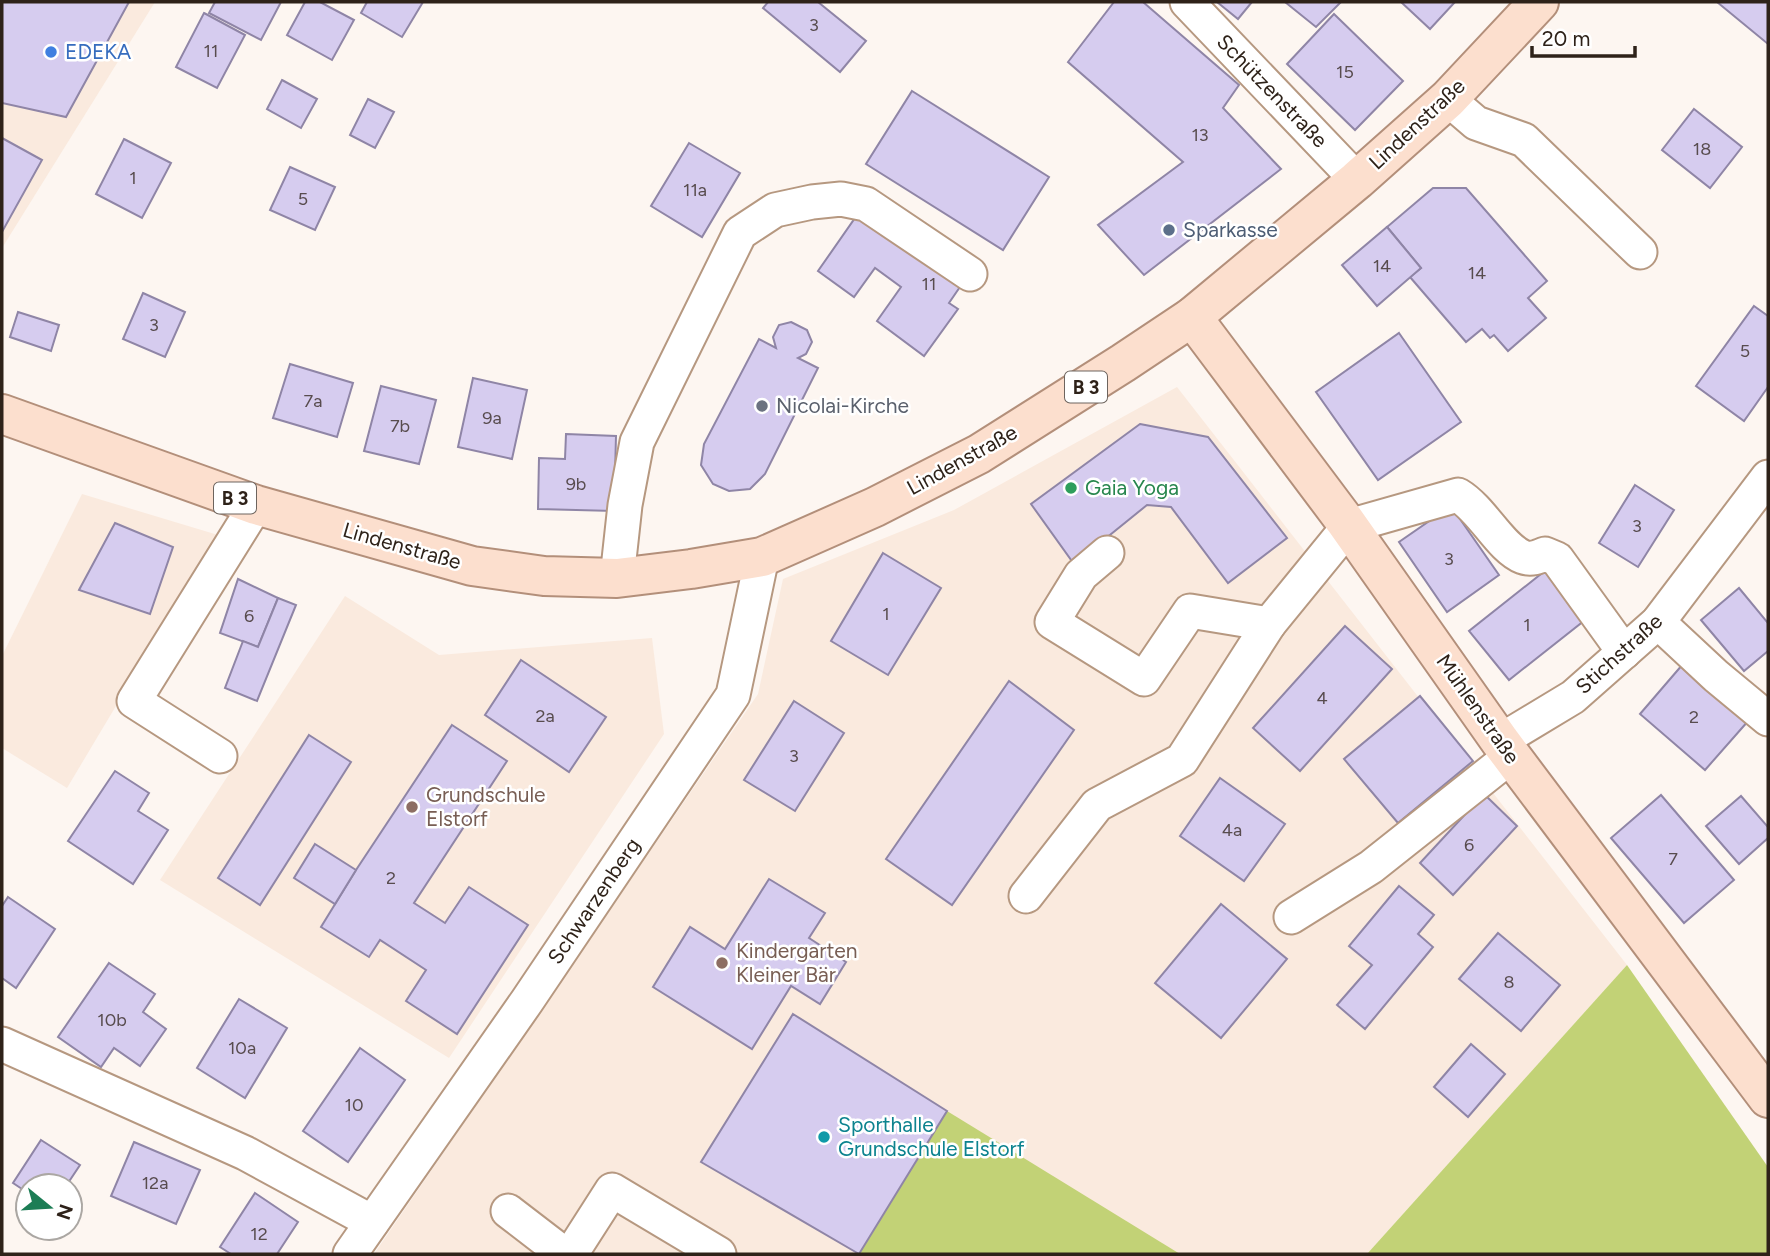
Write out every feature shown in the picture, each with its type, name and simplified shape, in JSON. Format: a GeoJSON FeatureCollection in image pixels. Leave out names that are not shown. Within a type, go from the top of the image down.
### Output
{"type":"FeatureCollection","features":[{"type":"Feature","properties":{"kind":"main road","name":"Lindenstraße"},"geometry":{"type":"LineString","coordinates":[[2,414],[256,505],[472,566],[544,576],[617,578],[691,569],[762,556],[875,507],[979,454],[1192,317],[1357,180],[1448,99],[1539,2]]}},
{"type":"Feature","properties":{"kind":"main road","name":"Mühlenstraße"},"geometry":{"type":"LineString","coordinates":[[1192,317],[1349,526],[1505,748],[1768,1098]]}},
{"type":"Feature","properties":{"kind":"street","name":"Schützenstraße"},"geometry":{"type":"LineString","coordinates":[[1188,2],[1357,180]]}},
{"type":"Feature","properties":{"kind":"street"},"geometry":{"type":"LineString","coordinates":[[1448,99],[1476,123],[1524,140],[1640,252]]}},
{"type":"Feature","properties":{"kind":"street"},"geometry":{"type":"LineString","coordinates":[[617,578],[625,505],[637,442],[740,233],[775,210],[841,199],[866,204],[970,274]]}},
{"type":"Feature","properties":{"kind":"street","name":"Stichstraße"},"geometry":{"type":"LineString","coordinates":[[1291,917],[1371,867],[1505,748],[1573,696],[1658,622],[1768,477]]}},
{"type":"Feature","properties":{"kind":"street"},"geometry":{"type":"LineString","coordinates":[[1026,897],[1097,805],[1182,760],[1269,624],[1349,526],[1458,495],[1469,502],[1510,548],[1523,558],[1532,559],[1545,554],[1557,559],[1624,652]]}},
{"type":"Feature","properties":{"kind":"street"},"geometry":{"type":"LineString","coordinates":[[220,756],[134,701],[256,505]]}},
{"type":"Feature","properties":{"kind":"street"},"geometry":{"type":"LineString","coordinates":[[1108,553],[1081,575],[1052,622],[1144,679],[1190,611],[1269,624]]}},
{"type":"Feature","properties":{"kind":"street","name":"Schwarzenberg"},"geometry":{"type":"LineString","coordinates":[[350,1254],[527,1001],[733,695],[762,556]]}},
{"type":"Feature","properties":{"kind":"street"},"geometry":{"type":"LineString","coordinates":[[1658,622],[1716,676],[1768,719]]}},
{"type":"Feature","properties":{"kind":"street"},"geometry":{"type":"LineString","coordinates":[[2,1044],[245,1153],[372,1222]]}},
{"type":"Feature","properties":{"kind":"street"},"geometry":{"type":"LineString","coordinates":[[571,1254],[612,1190],[719,1254]]}},
{"type":"Feature","properties":{"kind":"street"},"geometry":{"type":"LineString","coordinates":[[508,1211],[564,1254]]}},
{"type":"Feature","properties":{"kind":"shaded area"},"geometry":{"type":"Polygon","coordinates":[[[2,2],[155,2],[2,248],[2,2]]]}},
{"type":"Feature","properties":{"kind":"shaded area"},"geometry":{"type":"Polygon","coordinates":[[[1177,387],[1627,965],[1367,1254],[374,1254],[758,694],[783,579],[954,510],[1177,387]]]}},
{"type":"Feature","properties":{"kind":"shaded area"},"geometry":{"type":"Polygon","coordinates":[[[82,494],[218,535],[67,788],[2,748],[2,656],[82,494]]]}},
{"type":"Feature","properties":{"kind":"shaded area","name":"Grundschule Elstorf"},"geometry":{"type":"Polygon","coordinates":[[[345,596],[439,655],[652,638],[664,734],[449,1058],[160,880],[345,596]]]}},
{"type":"Feature","properties":{"kind":"green space"},"geometry":{"type":"Polygon","coordinates":[[[1627,965],[1768,1167],[1768,1254],[1367,1254],[1627,965]]]}},
{"type":"Feature","properties":{"kind":"green space"},"geometry":{"type":"Polygon","coordinates":[[[947,1111],[1180,1254],[859,1254],[947,1111]]]}},
{"type":"Feature","properties":{"kind":"building","name":"EDEKA"},"geometry":{"type":"Polygon","coordinates":[[[2,2],[129,2],[66,117],[2,103],[2,2]]]}},
{"type":"Feature","properties":{"kind":"building"},"geometry":{"type":"Polygon","coordinates":[[[215,2],[281,2],[261,40],[209,13],[215,2]]]}},
{"type":"Feature","properties":{"kind":"building"},"geometry":{"type":"Polygon","coordinates":[[[305,2],[320,2],[354,20],[332,60],[287,35],[305,2]]]}},
{"type":"Feature","properties":{"kind":"building"},"geometry":{"type":"Polygon","coordinates":[[[367,2],[423,2],[402,37],[361,13],[367,2]]]}},
{"type":"Feature","properties":{"kind":"building"},"geometry":{"type":"Polygon","coordinates":[[[768,2],[818,2],[866,41],[840,72],[763,8],[768,2]]]}},
{"type":"Feature","properties":{"kind":"building"},"geometry":{"type":"Polygon","coordinates":[[[1114,2],[1143,2],[1239,85],[1223,108],[1281,169],[1144,275],[1098,225],[1183,162],[1068,62],[1114,2]]]}},
{"type":"Feature","properties":{"kind":"building"},"geometry":{"type":"Polygon","coordinates":[[[1217,2],[1252,2],[1238,19],[1217,2]]]}},
{"type":"Feature","properties":{"kind":"building"},"geometry":{"type":"Polygon","coordinates":[[[1285,2],[1341,2],[1316,27],[1285,2]]]}},
{"type":"Feature","properties":{"kind":"building"},"geometry":{"type":"Polygon","coordinates":[[[1401,2],[1455,2],[1430,29],[1401,2]]]}},
{"type":"Feature","properties":{"kind":"building"},"geometry":{"type":"Polygon","coordinates":[[[1717,2],[1768,2],[1768,44],[1717,2]]]}},
{"type":"Feature","properties":{"kind":"building"},"geometry":{"type":"Polygon","coordinates":[[[204,13],[245,35],[217,88],[176,67],[204,13]]]}},
{"type":"Feature","properties":{"kind":"building"},"geometry":{"type":"Polygon","coordinates":[[[1334,14],[1403,81],[1355,130],[1287,64],[1334,14]]]}},
{"type":"Feature","properties":{"kind":"building"},"geometry":{"type":"Polygon","coordinates":[[[282,80],[317,99],[301,128],[267,109],[282,80]]]}},
{"type":"Feature","properties":{"kind":"building"},"geometry":{"type":"Polygon","coordinates":[[[912,91],[1049,177],[1003,250],[866,164],[912,91]]]}},
{"type":"Feature","properties":{"kind":"building"},"geometry":{"type":"Polygon","coordinates":[[[368,99],[394,112],[375,148],[350,135],[368,99]]]}},
{"type":"Feature","properties":{"kind":"building"},"geometry":{"type":"Polygon","coordinates":[[[1694,109],[1742,147],[1710,188],[1662,150],[1694,109]]]}},
{"type":"Feature","properties":{"kind":"building"},"geometry":{"type":"Polygon","coordinates":[[[2,138],[42,160],[2,232],[2,138]]]}},
{"type":"Feature","properties":{"kind":"building"},"geometry":{"type":"Polygon","coordinates":[[[124,139],[171,163],[142,218],[96,194],[124,139]]]}},
{"type":"Feature","properties":{"kind":"building"},"geometry":{"type":"Polygon","coordinates":[[[689,143],[740,173],[702,237],[651,206],[689,143]]]}},
{"type":"Feature","properties":{"kind":"building"},"geometry":{"type":"Polygon","coordinates":[[[290,167],[335,187],[315,230],[270,210],[290,167]]]}},
{"type":"Feature","properties":{"kind":"building"},"geometry":{"type":"Polygon","coordinates":[[[1433,188],[1466,188],[1547,281],[1528,298],[1546,318],[1508,351],[1494,335],[1490,338],[1482,329],[1466,342],[1410,277],[1421,268],[1387,227],[1433,188]]]}},
{"type":"Feature","properties":{"kind":"building"},"geometry":{"type":"Polygon","coordinates":[[[862,208],[964,281],[949,303],[958,309],[924,356],[877,321],[901,287],[875,268],[854,297],[818,271],[862,208]]]}},
{"type":"Feature","properties":{"kind":"building"},"geometry":{"type":"Polygon","coordinates":[[[1387,227],[1421,268],[1377,306],[1342,265],[1387,227]]]}},
{"type":"Feature","properties":{"kind":"building"},"geometry":{"type":"Polygon","coordinates":[[[143,293],[185,312],[165,357],[123,339],[143,293]]]}},
{"type":"Feature","properties":{"kind":"building"},"geometry":{"type":"Polygon","coordinates":[[[1754,306],[1768,316],[1768,387],[1744,421],[1696,386],[1754,306]]]}},
{"type":"Feature","properties":{"kind":"building"},"geometry":{"type":"Polygon","coordinates":[[[18,312],[59,325],[51,351],[10,337],[18,312]]]}},
{"type":"Feature","properties":{"kind":"building","name":"Nicolai-Kirche"},"geometry":{"type":"Polygon","coordinates":[[[791,322],[807,330],[812,342],[806,354],[798,358],[818,368],[765,474],[750,489],[729,491],[713,484],[701,465],[704,444],[759,339],[776,348],[773,337],[779,325],[791,322]]]}},
{"type":"Feature","properties":{"kind":"building"},"geometry":{"type":"Polygon","coordinates":[[[1399,333],[1461,422],[1378,480],[1316,392],[1399,333]]]}},
{"type":"Feature","properties":{"kind":"building"},"geometry":{"type":"Polygon","coordinates":[[[290,364],[353,383],[337,437],[273,418],[290,364]]]}},
{"type":"Feature","properties":{"kind":"building"},"geometry":{"type":"Polygon","coordinates":[[[473,378],[527,390],[512,459],[458,447],[473,378]]]}},
{"type":"Feature","properties":{"kind":"building"},"geometry":{"type":"Polygon","coordinates":[[[381,386],[436,400],[419,464],[364,451],[381,386]]]}},
{"type":"Feature","properties":{"kind":"building"},"geometry":{"type":"Polygon","coordinates":[[[1140,424],[1208,437],[1287,538],[1228,583],[1171,507],[1147,505],[1074,564],[1031,504],[1140,424]]]}},
{"type":"Feature","properties":{"kind":"building"},"geometry":{"type":"Polygon","coordinates":[[[566,434],[616,436],[614,511],[538,509],[539,458],[565,459],[566,434]]]}},
{"type":"Feature","properties":{"kind":"building"},"geometry":{"type":"Polygon","coordinates":[[[1635,485],[1674,510],[1638,567],[1599,543],[1635,485]]]}},
{"type":"Feature","properties":{"kind":"building"},"geometry":{"type":"Polygon","coordinates":[[[1451,506],[1499,575],[1447,612],[1399,542],[1451,506]]]}},
{"type":"Feature","properties":{"kind":"building"},"geometry":{"type":"Polygon","coordinates":[[[115,523],[173,547],[150,614],[79,590],[115,523]]]}},
{"type":"Feature","properties":{"kind":"building"},"geometry":{"type":"Polygon","coordinates":[[[883,553],[941,588],[888,675],[831,641],[883,553]]]}},
{"type":"Feature","properties":{"kind":"building"},"geometry":{"type":"Polygon","coordinates":[[[1546,570],[1585,620],[1509,680],[1469,631],[1546,570]]]}},
{"type":"Feature","properties":{"kind":"building"},"geometry":{"type":"Polygon","coordinates":[[[238,579],[278,598],[258,647],[220,633],[238,579]]]}},
{"type":"Feature","properties":{"kind":"building"},"geometry":{"type":"Polygon","coordinates":[[[1739,588],[1768,623],[1768,651],[1744,671],[1701,620],[1739,588]]]}},
{"type":"Feature","properties":{"kind":"building"},"geometry":{"type":"Polygon","coordinates":[[[278,598],[296,605],[257,701],[225,688],[243,641],[258,647],[278,598]]]}},
{"type":"Feature","properties":{"kind":"building"},"geometry":{"type":"Polygon","coordinates":[[[1345,626],[1392,669],[1300,771],[1253,728],[1345,626]]]}},
{"type":"Feature","properties":{"kind":"building"},"geometry":{"type":"Polygon","coordinates":[[[521,660],[606,717],[569,772],[485,715],[521,660]]]}},
{"type":"Feature","properties":{"kind":"building"},"geometry":{"type":"Polygon","coordinates":[[[1683,664],[1749,720],[1705,770],[1640,714],[1683,664]]]}},
{"type":"Feature","properties":{"kind":"building"},"geometry":{"type":"Polygon","coordinates":[[[1009,681],[1074,730],[952,905],[886,859],[1009,681]]]}},
{"type":"Feature","properties":{"kind":"building"},"geometry":{"type":"Polygon","coordinates":[[[1420,696],[1473,761],[1398,823],[1344,759],[1420,696]]]}},
{"type":"Feature","properties":{"kind":"building"},"geometry":{"type":"Polygon","coordinates":[[[794,701],[844,733],[795,811],[744,780],[794,701]]]}},
{"type":"Feature","properties":{"kind":"building"},"geometry":{"type":"Polygon","coordinates":[[[452,725],[507,761],[414,903],[445,923],[469,887],[528,925],[457,1034],[406,1001],[426,970],[380,940],[369,957],[321,927],[452,725]]]}},
{"type":"Feature","properties":{"kind":"building"},"geometry":{"type":"Polygon","coordinates":[[[309,735],[351,762],[260,905],[218,878],[309,735]]]}},
{"type":"Feature","properties":{"kind":"building"},"geometry":{"type":"Polygon","coordinates":[[[115,771],[149,793],[138,811],[168,830],[133,884],[68,841],[115,771]]]}},
{"type":"Feature","properties":{"kind":"building"},"geometry":{"type":"Polygon","coordinates":[[[1220,778],[1285,824],[1244,881],[1180,836],[1220,778]]]}},
{"type":"Feature","properties":{"kind":"building"},"geometry":{"type":"Polygon","coordinates":[[[1484,794],[1517,826],[1453,895],[1420,863],[1484,794]]]}},
{"type":"Feature","properties":{"kind":"building"},"geometry":{"type":"Polygon","coordinates":[[[1661,795],[1734,880],[1684,923],[1611,838],[1661,795]]]}},
{"type":"Feature","properties":{"kind":"building"},"geometry":{"type":"Polygon","coordinates":[[[1741,796],[1768,827],[1768,838],[1739,864],[1706,826],[1741,796]]]}},
{"type":"Feature","properties":{"kind":"building"},"geometry":{"type":"Polygon","coordinates":[[[315,844],[356,870],[335,904],[294,878],[315,844]]]}},
{"type":"Feature","properties":{"kind":"building"},"geometry":{"type":"Polygon","coordinates":[[[769,879],[825,913],[809,938],[846,962],[820,1004],[791,986],[752,1049],[653,987],[690,927],[725,949],[769,879]]]}},
{"type":"Feature","properties":{"kind":"building"},"geometry":{"type":"Polygon","coordinates":[[[1399,886],[1434,915],[1418,934],[1433,947],[1365,1029],[1337,1005],[1372,965],[1349,946],[1399,886]]]}},
{"type":"Feature","properties":{"kind":"building"},"geometry":{"type":"Polygon","coordinates":[[[8,897],[55,929],[16,988],[2,978],[2,906],[8,897]]]}},
{"type":"Feature","properties":{"kind":"building"},"geometry":{"type":"Polygon","coordinates":[[[1221,904],[1287,959],[1221,1038],[1155,983],[1221,904]]]}},
{"type":"Feature","properties":{"kind":"building"},"geometry":{"type":"Polygon","coordinates":[[[1498,933],[1560,985],[1521,1031],[1459,979],[1498,933]]]}},
{"type":"Feature","properties":{"kind":"building"},"geometry":{"type":"Polygon","coordinates":[[[109,963],[155,994],[143,1012],[166,1029],[140,1066],[114,1048],[101,1067],[58,1037],[109,963]]]}},
{"type":"Feature","properties":{"kind":"building"},"geometry":{"type":"Polygon","coordinates":[[[239,999],[287,1028],[245,1098],[197,1068],[239,999]]]}},
{"type":"Feature","properties":{"kind":"building","name":"Sporthalle Grundschule Elstorf"},"geometry":{"type":"Polygon","coordinates":[[[793,1014],[947,1111],[859,1254],[701,1162],[793,1014]]]}},
{"type":"Feature","properties":{"kind":"building"},"geometry":{"type":"Polygon","coordinates":[[[1471,1044],[1505,1074],[1468,1117],[1434,1087],[1471,1044]]]}},
{"type":"Feature","properties":{"kind":"building"},"geometry":{"type":"Polygon","coordinates":[[[360,1048],[405,1080],[348,1162],[303,1131],[360,1048]]]}},
{"type":"Feature","properties":{"kind":"building"},"geometry":{"type":"Polygon","coordinates":[[[41,1140],[80,1165],[75,1172],[20,1172],[41,1140]]]}},
{"type":"Feature","properties":{"kind":"building"},"geometry":{"type":"Polygon","coordinates":[[[134,1142],[200,1170],[176,1224],[111,1196],[134,1142]]]}},
{"type":"Feature","properties":{"kind":"building"},"geometry":{"type":"Polygon","coordinates":[[[255,1193],[298,1222],[277,1254],[231,1254],[220,1247],[255,1193]]]}},
{"type":"Feature","properties":{"kind":"place","name":"EDEKA"},"geometry":{"type":"Point","coordinates":[51,52]}},
{"type":"Feature","properties":{"kind":"place","name":"Sparkasse"},"geometry":{"type":"Point","coordinates":[1169,230]}},
{"type":"Feature","properties":{"kind":"place","name":"Nicolai-Kirche"},"geometry":{"type":"Point","coordinates":[762,406]}},
{"type":"Feature","properties":{"kind":"place","name":"Gaia Yoga"},"geometry":{"type":"Point","coordinates":[1071,488]}},
{"type":"Feature","properties":{"kind":"place","name":"Grundschule Elstorf"},"geometry":{"type":"Point","coordinates":[412,807]}},
{"type":"Feature","properties":{"kind":"place","name":"Kindergarten Kleiner Bär"},"geometry":{"type":"Point","coordinates":[722,963]}},
{"type":"Feature","properties":{"kind":"place","name":"Sporthalle Grundschule Elstorf"},"geometry":{"type":"Point","coordinates":[824,1137]}}]}
